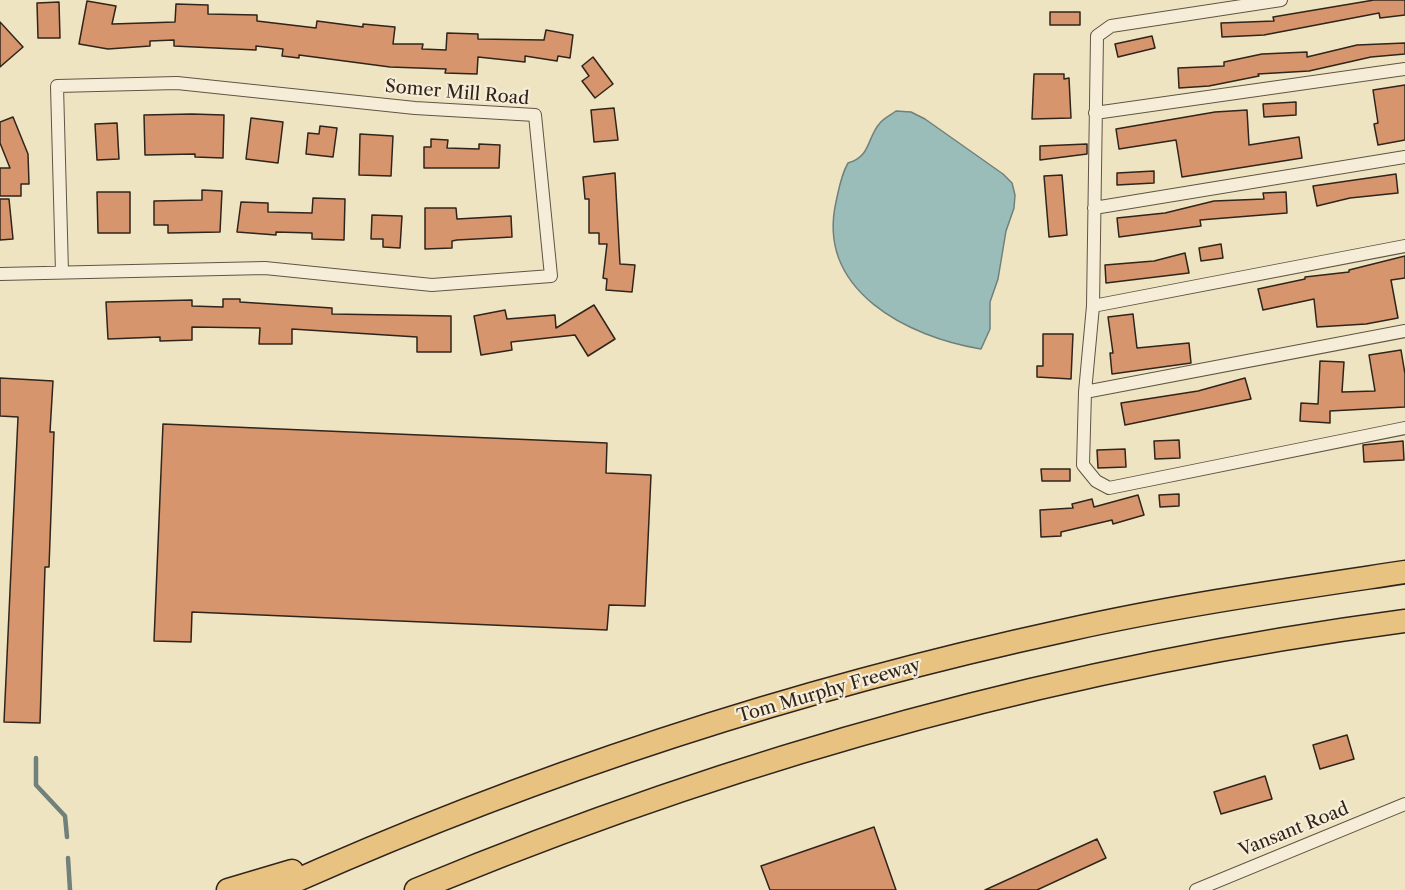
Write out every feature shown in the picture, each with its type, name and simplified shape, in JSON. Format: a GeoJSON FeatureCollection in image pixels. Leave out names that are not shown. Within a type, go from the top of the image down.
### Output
{"type":"FeatureCollection","features":[{"type":"Feature","properties":{"kind":"highway","name":"Tom Murphy Freeway"},"geometry":{"type":"LineString","coordinates":[[275,890],[365,850],[491,800],[677,735],[842,686],[1068,629],[1405,572]]}},
{"type":"Feature","properties":{"kind":"highway"},"geometry":{"type":"LineString","coordinates":[[416,890],[517,849],[735,774],[1046,685],[1235,648],[1405,621]]}},
{"type":"Feature","properties":{"kind":"highway"},"geometry":{"type":"LineString","coordinates":[[228,890],[365,850]]}},
{"type":"Feature","properties":{"kind":"street"},"geometry":{"type":"LineString","coordinates":[[1281,0],[1111,26],[1097,36],[1093,306],[1084,392],[1083,465],[1096,481],[1109,488],[1405,428]]}},
{"type":"Feature","properties":{"kind":"street"},"geometry":{"type":"LineString","coordinates":[[1095,112],[1405,69]]}},
{"type":"Feature","properties":{"kind":"street","name":"Somer Mill Road"},"geometry":{"type":"LineString","coordinates":[[0,274],[265,268],[432,285],[551,276],[535,115],[415,108],[177,83],[57,87],[62,272]]}},
{"type":"Feature","properties":{"kind":"street"},"geometry":{"type":"LineString","coordinates":[[1094,208],[1405,157]]}},
{"type":"Feature","properties":{"kind":"street"},"geometry":{"type":"LineString","coordinates":[[1093,306],[1405,246]]}},
{"type":"Feature","properties":{"kind":"street"},"geometry":{"type":"LineString","coordinates":[[1084,392],[1405,331]]}},
{"type":"Feature","properties":{"kind":"street","name":"Vansant Road"},"geometry":{"type":"LineString","coordinates":[[1196,890],[1405,804]]}},
{"type":"Feature","properties":{"kind":"water"},"geometry":{"type":"Polygon","coordinates":[[[896,111],[911,112],[925,119],[1003,174],[1012,183],[1015,195],[1014,208],[1006,231],[998,279],[990,302],[990,329],[981,349],[953,343],[898,321],[874,304],[854,284],[840,261],[833,233],[840,182],[848,163],[861,156],[876,128],[896,111]]]}},
{"type":"Feature","properties":{"kind":"building"},"geometry":{"type":"Polygon","coordinates":[[[1374,0],[1405,0],[1405,15],[1380,18],[1379,13],[1264,35],[1222,37],[1221,23],[1274,21],[1273,17],[1374,0]]]}},
{"type":"Feature","properties":{"kind":"building"},"geometry":{"type":"Polygon","coordinates":[[[87,1],[116,6],[112,24],[175,22],[176,4],[208,5],[208,14],[257,15],[257,21],[316,28],[317,21],[363,27],[363,24],[395,27],[393,44],[423,44],[422,49],[446,50],[447,33],[478,34],[478,39],[544,40],[546,30],[573,35],[570,58],[558,56],[557,61],[525,56],[525,62],[478,57],[477,74],[445,73],[446,69],[390,67],[299,55],[299,58],[282,56],[283,49],[256,46],[256,50],[174,46],[174,40],[150,41],[150,46],[108,49],[79,44],[87,1]]]}},
{"type":"Feature","properties":{"kind":"building"},"geometry":{"type":"Polygon","coordinates":[[[59,2],[60,38],[38,38],[37,3],[59,2]]]}},
{"type":"Feature","properties":{"kind":"building"},"geometry":{"type":"Polygon","coordinates":[[[1050,12],[1080,12],[1080,25],[1050,25],[1050,12]]]}},
{"type":"Feature","properties":{"kind":"building"},"geometry":{"type":"Polygon","coordinates":[[[0,22],[23,47],[0,67],[0,22]]]}},
{"type":"Feature","properties":{"kind":"building"},"geometry":{"type":"Polygon","coordinates":[[[1152,36],[1155,48],[1118,57],[1115,44],[1152,36]]]}},
{"type":"Feature","properties":{"kind":"building"},"geometry":{"type":"Polygon","coordinates":[[[1405,43],[1405,54],[1371,57],[1309,71],[1258,74],[1259,76],[1209,86],[1179,88],[1178,68],[1224,66],[1224,62],[1262,54],[1307,52],[1307,57],[1357,45],[1405,43]]]}},
{"type":"Feature","properties":{"kind":"building"},"geometry":{"type":"Polygon","coordinates":[[[593,57],[613,84],[595,98],[582,81],[589,76],[582,66],[593,57]]]}},
{"type":"Feature","properties":{"kind":"building"},"geometry":{"type":"Polygon","coordinates":[[[1034,74],[1064,74],[1064,79],[1069,78],[1071,118],[1032,119],[1034,74]]]}},
{"type":"Feature","properties":{"kind":"building"},"geometry":{"type":"Polygon","coordinates":[[[1405,85],[1405,140],[1378,145],[1374,124],[1378,123],[1373,90],[1405,85]]]}},
{"type":"Feature","properties":{"kind":"building"},"geometry":{"type":"Polygon","coordinates":[[[1296,102],[1296,115],[1264,117],[1263,104],[1296,102]]]}},
{"type":"Feature","properties":{"kind":"building"},"geometry":{"type":"Polygon","coordinates":[[[614,108],[618,140],[594,142],[591,110],[614,108]]]}},
{"type":"Feature","properties":{"kind":"building"},"geometry":{"type":"Polygon","coordinates":[[[1247,110],[1249,145],[1299,137],[1302,158],[1182,177],[1176,140],[1119,149],[1116,129],[1215,112],[1247,110]]]}},
{"type":"Feature","properties":{"kind":"building"},"geometry":{"type":"Polygon","coordinates":[[[144,115],[224,115],[223,158],[195,157],[195,154],[145,155],[144,115]]]}},
{"type":"Feature","properties":{"kind":"building"},"geometry":{"type":"Polygon","coordinates":[[[13,117],[28,154],[29,184],[21,184],[21,196],[0,196],[0,168],[10,168],[0,143],[0,122],[13,117]]]}},
{"type":"Feature","properties":{"kind":"building"},"geometry":{"type":"Polygon","coordinates":[[[251,118],[283,122],[278,163],[246,159],[251,118]]]}},
{"type":"Feature","properties":{"kind":"building"},"geometry":{"type":"Polygon","coordinates":[[[117,123],[119,159],[97,160],[95,124],[117,123]]]}},
{"type":"Feature","properties":{"kind":"building"},"geometry":{"type":"Polygon","coordinates":[[[320,126],[337,128],[333,157],[306,154],[308,133],[319,134],[320,126]]]}},
{"type":"Feature","properties":{"kind":"building"},"geometry":{"type":"Polygon","coordinates":[[[360,134],[393,136],[391,176],[359,175],[360,134]]]}},
{"type":"Feature","properties":{"kind":"building"},"geometry":{"type":"Polygon","coordinates":[[[431,139],[448,140],[447,148],[479,149],[479,144],[500,145],[499,168],[424,168],[424,147],[431,147],[431,139]]]}},
{"type":"Feature","properties":{"kind":"building"},"geometry":{"type":"Polygon","coordinates":[[[1087,144],[1087,154],[1040,160],[1040,146],[1087,144]]]}},
{"type":"Feature","properties":{"kind":"building"},"geometry":{"type":"Polygon","coordinates":[[[1154,171],[1154,183],[1117,185],[1117,173],[1154,171]]]}},
{"type":"Feature","properties":{"kind":"building"},"geometry":{"type":"Polygon","coordinates":[[[615,173],[620,264],[635,265],[632,292],[606,290],[607,279],[603,278],[607,244],[599,244],[599,233],[589,233],[589,199],[585,199],[583,177],[615,173]]]}},
{"type":"Feature","properties":{"kind":"building"},"geometry":{"type":"Polygon","coordinates":[[[1396,174],[1398,193],[1350,198],[1317,206],[1313,186],[1396,174]]]}},
{"type":"Feature","properties":{"kind":"building"},"geometry":{"type":"Polygon","coordinates":[[[1062,175],[1067,235],[1049,237],[1044,176],[1062,175]]]}},
{"type":"Feature","properties":{"kind":"building"},"geometry":{"type":"Polygon","coordinates":[[[202,190],[222,191],[220,232],[168,233],[168,225],[154,225],[154,201],[202,200],[202,190]]]}},
{"type":"Feature","properties":{"kind":"building"},"geometry":{"type":"Polygon","coordinates":[[[97,192],[130,192],[130,233],[98,233],[97,192]]]}},
{"type":"Feature","properties":{"kind":"building"},"geometry":{"type":"Polygon","coordinates":[[[1286,192],[1287,213],[1200,220],[1201,226],[1119,237],[1117,218],[1165,213],[1214,201],[1264,199],[1263,193],[1286,192]]]}},
{"type":"Feature","properties":{"kind":"building"},"geometry":{"type":"Polygon","coordinates":[[[313,198],[345,199],[344,240],[312,239],[312,233],[276,232],[276,235],[237,232],[241,202],[268,203],[268,212],[312,213],[313,198]]]}},
{"type":"Feature","properties":{"kind":"building"},"geometry":{"type":"Polygon","coordinates":[[[0,199],[9,199],[13,239],[0,240],[0,199]]]}},
{"type":"Feature","properties":{"kind":"building"},"geometry":{"type":"Polygon","coordinates":[[[425,208],[456,208],[457,219],[511,216],[512,237],[457,240],[452,241],[452,248],[425,249],[425,208]]]}},
{"type":"Feature","properties":{"kind":"building"},"geometry":{"type":"Polygon","coordinates":[[[372,215],[402,216],[400,248],[383,247],[383,239],[371,239],[372,215]]]}},
{"type":"Feature","properties":{"kind":"building"},"geometry":{"type":"Polygon","coordinates":[[[1221,244],[1223,258],[1201,261],[1199,248],[1221,244]]]}},
{"type":"Feature","properties":{"kind":"building"},"geometry":{"type":"Polygon","coordinates":[[[1185,253],[1189,273],[1106,283],[1105,265],[1154,261],[1185,253]]]}},
{"type":"Feature","properties":{"kind":"building"},"geometry":{"type":"Polygon","coordinates":[[[1405,256],[1405,278],[1391,280],[1398,318],[1366,324],[1317,327],[1314,299],[1263,310],[1258,289],[1305,279],[1305,277],[1349,272],[1349,270],[1405,256]]]}},
{"type":"Feature","properties":{"kind":"building"},"geometry":{"type":"Polygon","coordinates":[[[223,299],[332,308],[332,314],[451,316],[451,352],[417,352],[417,337],[292,329],[292,344],[259,344],[260,328],[192,327],[192,340],[160,341],[160,337],[108,339],[106,302],[192,300],[192,306],[223,307],[223,299]]]}},
{"type":"Feature","properties":{"kind":"building"},"geometry":{"type":"Polygon","coordinates":[[[594,305],[615,339],[588,356],[575,335],[511,342],[512,350],[481,355],[474,316],[505,310],[507,319],[555,315],[556,328],[594,305]]]}},
{"type":"Feature","properties":{"kind":"building"},"geometry":{"type":"Polygon","coordinates":[[[1133,314],[1137,348],[1189,343],[1191,363],[1112,374],[1110,353],[1113,353],[1108,317],[1133,314]]]}},
{"type":"Feature","properties":{"kind":"building"},"geometry":{"type":"Polygon","coordinates":[[[1043,334],[1073,334],[1071,379],[1037,377],[1037,366],[1043,366],[1043,334]]]}},
{"type":"Feature","properties":{"kind":"building"},"geometry":{"type":"Polygon","coordinates":[[[1401,350],[1405,374],[1405,407],[1330,411],[1330,423],[1300,421],[1301,403],[1318,404],[1320,361],[1344,362],[1342,392],[1375,391],[1369,355],[1401,350]]]}},
{"type":"Feature","properties":{"kind":"building"},"geometry":{"type":"Polygon","coordinates":[[[0,378],[53,381],[50,432],[54,432],[49,567],[45,567],[40,723],[4,722],[18,417],[0,416],[0,378]]]}},
{"type":"Feature","properties":{"kind":"building"},"geometry":{"type":"Polygon","coordinates":[[[1245,378],[1251,399],[1125,425],[1121,403],[1198,391],[1245,378]]]}},
{"type":"Feature","properties":{"kind":"building"},"geometry":{"type":"Polygon","coordinates":[[[163,424],[607,443],[606,473],[651,475],[645,606],[609,605],[607,630],[192,612],[191,642],[154,641],[163,424]]]}},
{"type":"Feature","properties":{"kind":"building"},"geometry":{"type":"Polygon","coordinates":[[[1179,440],[1180,458],[1155,459],[1154,441],[1179,440]]]}},
{"type":"Feature","properties":{"kind":"building"},"geometry":{"type":"Polygon","coordinates":[[[1403,441],[1404,460],[1364,462],[1363,445],[1403,441]]]}},
{"type":"Feature","properties":{"kind":"building"},"geometry":{"type":"Polygon","coordinates":[[[1125,449],[1126,467],[1098,468],[1097,450],[1125,449]]]}},
{"type":"Feature","properties":{"kind":"building"},"geometry":{"type":"Polygon","coordinates":[[[1041,469],[1070,469],[1070,481],[1042,481],[1041,469]]]}},
{"type":"Feature","properties":{"kind":"building"},"geometry":{"type":"Polygon","coordinates":[[[1179,494],[1179,506],[1160,507],[1159,495],[1179,494]]]}},
{"type":"Feature","properties":{"kind":"building"},"geometry":{"type":"Polygon","coordinates":[[[1138,495],[1144,515],[1113,524],[1112,520],[1061,532],[1061,536],[1041,537],[1040,510],[1073,508],[1072,504],[1092,499],[1094,507],[1138,495]]]}},
{"type":"Feature","properties":{"kind":"building"},"geometry":{"type":"Polygon","coordinates":[[[1347,735],[1354,759],[1320,769],[1313,745],[1347,735]]]}},
{"type":"Feature","properties":{"kind":"building"},"geometry":{"type":"Polygon","coordinates":[[[1265,776],[1272,799],[1221,814],[1214,792],[1265,776]]]}},
{"type":"Feature","properties":{"kind":"building"},"geometry":{"type":"Polygon","coordinates":[[[874,827],[896,890],[770,890],[761,866],[874,827]]]}},
{"type":"Feature","properties":{"kind":"building"},"geometry":{"type":"Polygon","coordinates":[[[1097,839],[1106,858],[1037,890],[985,890],[1097,839]]]}},
{"type":"Feature","properties":{"kind":"waterway"},"geometry":{"type":"LineString","coordinates":[[36,758],[36,785],[65,816],[67,837]]}},
{"type":"Feature","properties":{"kind":"waterway"},"geometry":{"type":"LineString","coordinates":[[68,858],[70,890]]}}]}
